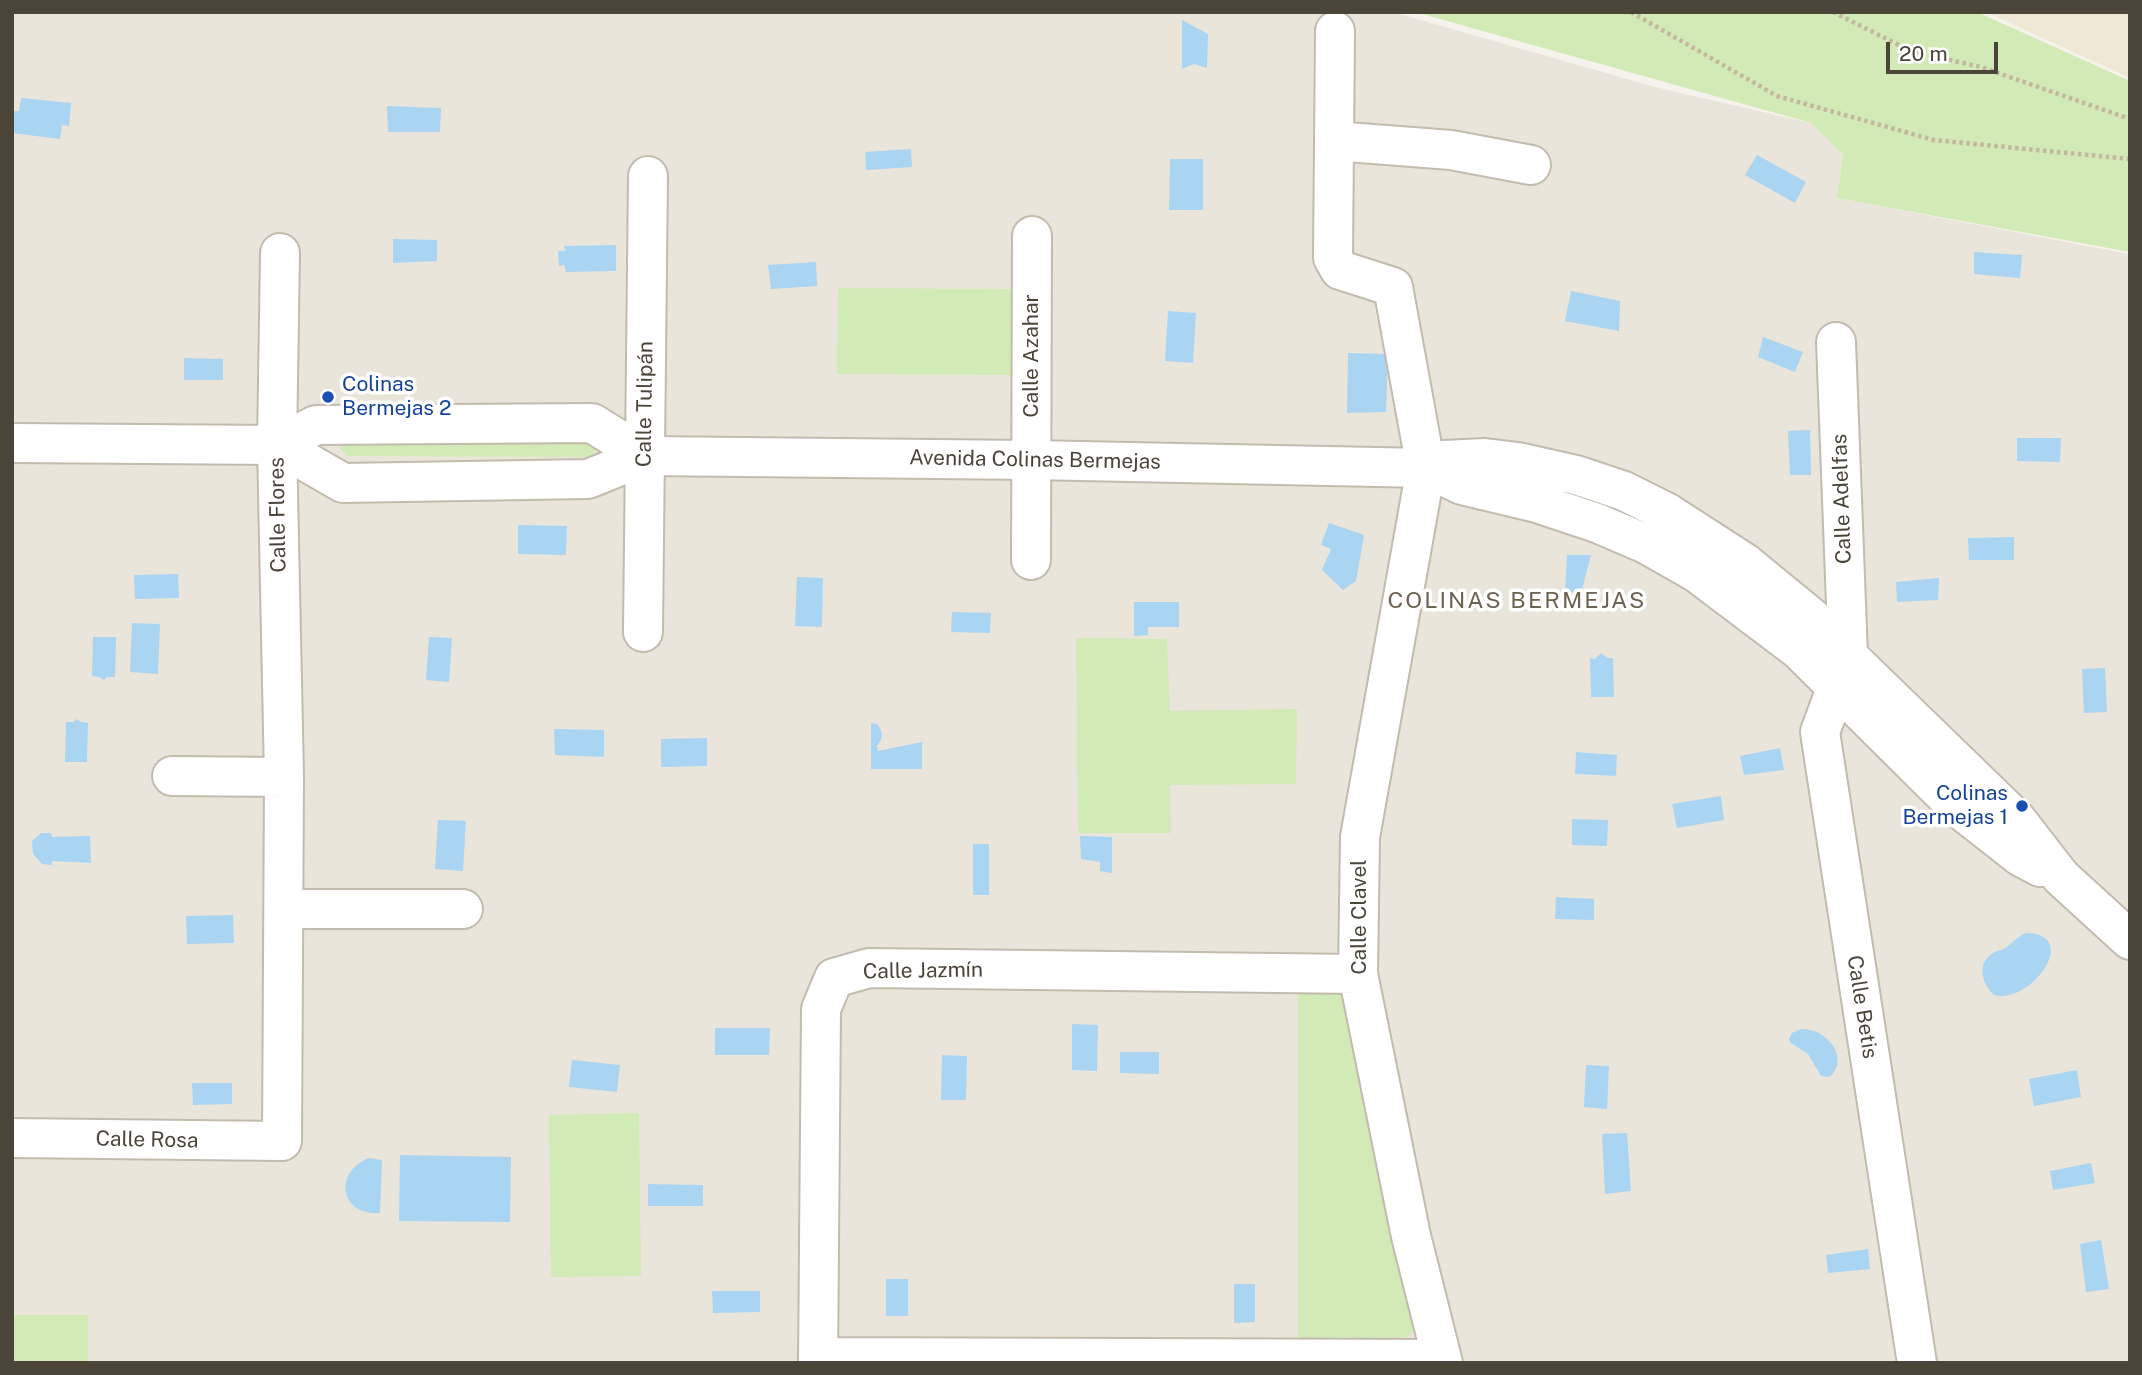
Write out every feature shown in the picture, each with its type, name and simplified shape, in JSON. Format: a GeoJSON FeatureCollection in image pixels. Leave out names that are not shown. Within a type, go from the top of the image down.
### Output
{"type":"FeatureCollection","features":[{"type":"Feature","properties":{"kind":"street"},"geometry":{"type":"LineString","coordinates":[[1335,31],[1333,258],[1340,270],[1393,287],[1426,468]]}},
{"type":"Feature","properties":{"kind":"street"},"geometry":{"type":"LineString","coordinates":[[1335,141],[1451,150],[1531,165]]}},
{"type":"Feature","properties":{"kind":"street","name":"Calle Tulipán"},"geometry":{"type":"LineString","coordinates":[[643,632],[648,176]]}},
{"type":"Feature","properties":{"kind":"street","name":"Calle Azahar"},"geometry":{"type":"LineString","coordinates":[[1031,560],[1032,236]]}},
{"type":"Feature","properties":{"kind":"street","name":"Calle Flores"},"geometry":{"type":"LineString","coordinates":[[280,253],[277,445],[284,777],[282,1141]]}},
{"type":"Feature","properties":{"kind":"street","name":"Calle Adelfas"},"geometry":{"type":"LineString","coordinates":[[1836,342],[1842,672]]}},
{"type":"Feature","properties":{"kind":"street","name":"Avenida Colinas Bermejas"},"geometry":{"type":"LineString","coordinates":[[12,443],[277,445],[316,425],[592,423],[645,456]]}},
{"type":"Feature","properties":{"kind":"street","name":"Avenida Colinas Bermejas"},"geometry":{"type":"LineString","coordinates":[[277,445],[343,483],[588,479],[645,456],[1426,468],[1462,485],[1537,503],[1598,523],[1646,544],[1697,573],[1799,650],[1842,672],[1956,806],[2021,857],[2061,877],[2130,940]]}},
{"type":"Feature","properties":{"kind":"street","name":"Calle Clavel"},"geometry":{"type":"LineString","coordinates":[[1426,468],[1360,838],[1358,974],[1411,1236],[1442,1361]]}},
{"type":"Feature","properties":{"kind":"street","name":"Calle Betis"},"geometry":{"type":"LineString","coordinates":[[1842,672],[1820,732],[1917,1363]]}},
{"type":"Feature","properties":{"kind":"street"},"geometry":{"type":"LineString","coordinates":[[172,776],[284,777]]}},
{"type":"Feature","properties":{"kind":"street"},"geometry":{"type":"LineString","coordinates":[[284,909],[464,909]]}},
{"type":"Feature","properties":{"kind":"street","name":"Calle Jazmín"},"geometry":{"type":"LineString","coordinates":[[818,1360],[821,1009],[834,978],[869,968],[1358,974]]}},
{"type":"Feature","properties":{"kind":"street","name":"Calle Rosa"},"geometry":{"type":"LineString","coordinates":[[12,1138],[282,1141]]}},
{"type":"Feature","properties":{"kind":"street"},"geometry":{"type":"LineString","coordinates":[[818,1360],[1442,1361]]}},
{"type":"Feature","properties":{"kind":"path"},"geometry":{"type":"LineString","coordinates":[[1631,12],[1777,96],[1934,140],[2130,159]]}},
{"type":"Feature","properties":{"kind":"path"},"geometry":{"type":"LineString","coordinates":[[1833,12],[1910,51],[1981,67],[2130,119]]}},
{"type":"Feature","properties":{"kind":"shaded area"},"geometry":{"type":"Polygon","coordinates":[[[12,12],[1393,12],[1655,87],[1811,123],[1843,155],[1837,198],[2130,254],[2130,1363],[12,1363],[12,12]]]}},
{"type":"Feature","properties":{"kind":"shaded area"},"geometry":{"type":"Polygon","coordinates":[[[1986,12],[2130,12],[2130,78],[1986,12]]]}},
{"type":"Feature","properties":{"kind":"green space"},"geometry":{"type":"Polygon","coordinates":[[[1415,12],[1977,12],[2130,81],[2130,252],[1837,198],[1843,155],[1811,123],[1415,12]]]}},
{"type":"Feature","properties":{"kind":"green space"},"geometry":{"type":"Polygon","coordinates":[[[838,288],[1018,289],[1017,375],[837,374],[838,288]]]}},
{"type":"Feature","properties":{"kind":"green space"},"geometry":{"type":"Polygon","coordinates":[[[348,439],[589,443],[598,449],[590,457],[347,456],[339,447],[348,439]]]}},
{"type":"Feature","properties":{"kind":"green space"},"geometry":{"type":"Polygon","coordinates":[[[1076,638],[1167,639],[1170,711],[1297,709],[1296,784],[1170,785],[1171,833],[1078,833],[1076,638]]]}},
{"type":"Feature","properties":{"kind":"green space"},"geometry":{"type":"Polygon","coordinates":[[[1348,990],[1367,1119],[1416,1329],[1407,1337],[1298,1341],[1298,994],[1348,990]]]}},
{"type":"Feature","properties":{"kind":"green space"},"geometry":{"type":"Polygon","coordinates":[[[639,1113],[641,1276],[551,1277],[549,1115],[639,1113]]]}},
{"type":"Feature","properties":{"kind":"green space"},"geometry":{"type":"Polygon","coordinates":[[[12,1315],[88,1315],[88,1363],[12,1363],[12,1315]]]}},
{"type":"Feature","properties":{"kind":"water"},"geometry":{"type":"Polygon","coordinates":[[[1182,20],[1208,34],[1207,68],[1194,64],[1182,69],[1182,20]]]}},
{"type":"Feature","properties":{"kind":"water"},"geometry":{"type":"Polygon","coordinates":[[[21,98],[71,103],[69,126],[62,125],[60,139],[12,133],[12,111],[19,111],[21,98]]]}},
{"type":"Feature","properties":{"kind":"water"},"geometry":{"type":"Polygon","coordinates":[[[387,106],[441,108],[440,132],[388,132],[387,106]]]}},
{"type":"Feature","properties":{"kind":"water"},"geometry":{"type":"Polygon","coordinates":[[[911,149],[912,167],[866,170],[865,152],[911,149]]]}},
{"type":"Feature","properties":{"kind":"water"},"geometry":{"type":"Polygon","coordinates":[[[1757,155],[1806,182],[1795,203],[1745,175],[1757,155]]]}},
{"type":"Feature","properties":{"kind":"water"},"geometry":{"type":"Polygon","coordinates":[[[1170,159],[1203,159],[1203,210],[1169,210],[1170,159]]]}},
{"type":"Feature","properties":{"kind":"water"},"geometry":{"type":"Polygon","coordinates":[[[393,239],[437,240],[437,261],[393,263],[393,239]]]}},
{"type":"Feature","properties":{"kind":"water"},"geometry":{"type":"Polygon","coordinates":[[[616,245],[616,271],[566,272],[564,265],[559,266],[558,251],[566,251],[564,246],[616,245]]]}},
{"type":"Feature","properties":{"kind":"water"},"geometry":{"type":"Polygon","coordinates":[[[1974,252],[2022,255],[2020,278],[1974,274],[1974,252]]]}},
{"type":"Feature","properties":{"kind":"water"},"geometry":{"type":"Polygon","coordinates":[[[816,262],[817,286],[771,289],[768,265],[816,262]]]}},
{"type":"Feature","properties":{"kind":"water"},"geometry":{"type":"Polygon","coordinates":[[[1571,291],[1620,301],[1619,331],[1565,321],[1571,291]]]}},
{"type":"Feature","properties":{"kind":"water"},"geometry":{"type":"Polygon","coordinates":[[[1168,311],[1196,313],[1193,363],[1165,361],[1168,311]]]}},
{"type":"Feature","properties":{"kind":"water"},"geometry":{"type":"Polygon","coordinates":[[[1763,337],[1803,352],[1795,372],[1758,357],[1763,337]]]}},
{"type":"Feature","properties":{"kind":"water"},"geometry":{"type":"Polygon","coordinates":[[[1348,353],[1388,354],[1386,412],[1347,413],[1348,353]]]}},
{"type":"Feature","properties":{"kind":"water"},"geometry":{"type":"Polygon","coordinates":[[[184,358],[223,359],[223,380],[184,380],[184,358]]]}},
{"type":"Feature","properties":{"kind":"water"},"geometry":{"type":"Polygon","coordinates":[[[1810,430],[1811,475],[1790,475],[1788,431],[1810,430]]]}},
{"type":"Feature","properties":{"kind":"water"},"geometry":{"type":"Polygon","coordinates":[[[2017,438],[2061,438],[2060,462],[2017,461],[2017,438]]]}},
{"type":"Feature","properties":{"kind":"water"},"geometry":{"type":"Polygon","coordinates":[[[1329,523],[1364,535],[1356,581],[1343,590],[1322,570],[1331,549],[1321,545],[1329,523]]]}},
{"type":"Feature","properties":{"kind":"water"},"geometry":{"type":"Polygon","coordinates":[[[518,525],[567,526],[566,555],[518,554],[518,525]]]}},
{"type":"Feature","properties":{"kind":"water"},"geometry":{"type":"Polygon","coordinates":[[[2014,537],[2014,560],[1969,560],[1968,538],[2014,537]]]}},
{"type":"Feature","properties":{"kind":"water"},"geometry":{"type":"Polygon","coordinates":[[[1567,555],[1591,555],[1581,593],[1565,592],[1567,555]]]}},
{"type":"Feature","properties":{"kind":"water"},"geometry":{"type":"Polygon","coordinates":[[[178,574],[179,598],[135,599],[134,575],[178,574]]]}},
{"type":"Feature","properties":{"kind":"water"},"geometry":{"type":"Polygon","coordinates":[[[797,577],[823,578],[822,627],[795,626],[797,577]]]}},
{"type":"Feature","properties":{"kind":"water"},"geometry":{"type":"Polygon","coordinates":[[[1939,578],[1938,600],[1897,602],[1896,582],[1939,578]]]}},
{"type":"Feature","properties":{"kind":"water"},"geometry":{"type":"Polygon","coordinates":[[[1134,602],[1179,602],[1179,627],[1148,627],[1148,635],[1134,636],[1134,602]]]}},
{"type":"Feature","properties":{"kind":"water"},"geometry":{"type":"Polygon","coordinates":[[[952,612],[991,613],[990,633],[951,632],[952,612]]]}},
{"type":"Feature","properties":{"kind":"water"},"geometry":{"type":"Polygon","coordinates":[[[132,623],[160,624],[158,674],[130,672],[132,623]]]}},
{"type":"Feature","properties":{"kind":"water"},"geometry":{"type":"Polygon","coordinates":[[[93,637],[116,637],[115,677],[107,677],[104,680],[92,676],[93,637]]]}},
{"type":"Feature","properties":{"kind":"water"},"geometry":{"type":"Polygon","coordinates":[[[429,637],[452,638],[449,682],[426,680],[429,637]]]}},
{"type":"Feature","properties":{"kind":"water"},"geometry":{"type":"Polygon","coordinates":[[[1601,653],[1613,658],[1614,697],[1591,697],[1590,658],[1595,659],[1601,653]]]}},
{"type":"Feature","properties":{"kind":"water"},"geometry":{"type":"Polygon","coordinates":[[[2105,668],[2107,712],[2084,713],[2082,669],[2105,668]]]}},
{"type":"Feature","properties":{"kind":"water"},"geometry":{"type":"Polygon","coordinates":[[[77,719],[88,723],[87,762],[65,762],[66,722],[77,719]]]}},
{"type":"Feature","properties":{"kind":"water"},"geometry":{"type":"Polygon","coordinates":[[[871,723],[877,724],[882,733],[878,751],[922,742],[922,769],[871,769],[871,723]]]}},
{"type":"Feature","properties":{"kind":"water"},"geometry":{"type":"Polygon","coordinates":[[[554,729],[604,730],[604,757],[555,755],[554,729]]]}},
{"type":"Feature","properties":{"kind":"water"},"geometry":{"type":"Polygon","coordinates":[[[707,738],[707,766],[661,767],[661,739],[707,738]]]}},
{"type":"Feature","properties":{"kind":"water"},"geometry":{"type":"Polygon","coordinates":[[[1780,748],[1784,770],[1744,775],[1740,756],[1780,748]]]}},
{"type":"Feature","properties":{"kind":"water"},"geometry":{"type":"Polygon","coordinates":[[[1576,752],[1617,755],[1616,776],[1575,774],[1576,752]]]}},
{"type":"Feature","properties":{"kind":"water"},"geometry":{"type":"Polygon","coordinates":[[[1721,796],[1724,820],[1677,828],[1672,804],[1721,796]]]}},
{"type":"Feature","properties":{"kind":"water"},"geometry":{"type":"Polygon","coordinates":[[[1572,819],[1608,820],[1607,846],[1572,845],[1572,819]]]}},
{"type":"Feature","properties":{"kind":"water"},"geometry":{"type":"Polygon","coordinates":[[[438,820],[466,821],[463,871],[435,869],[438,820]]]}},
{"type":"Feature","properties":{"kind":"water"},"geometry":{"type":"Polygon","coordinates":[[[41,833],[51,833],[52,837],[90,836],[91,863],[52,861],[52,865],[42,864],[33,854],[32,841],[41,833]]]}},
{"type":"Feature","properties":{"kind":"water"},"geometry":{"type":"Polygon","coordinates":[[[1080,836],[1112,837],[1112,873],[1100,871],[1100,862],[1081,859],[1080,836]]]}},
{"type":"Feature","properties":{"kind":"water"},"geometry":{"type":"Polygon","coordinates":[[[973,844],[989,844],[989,895],[973,895],[973,844]]]}},
{"type":"Feature","properties":{"kind":"water"},"geometry":{"type":"Polygon","coordinates":[[[1556,897],[1594,899],[1594,920],[1555,919],[1556,897]]]}},
{"type":"Feature","properties":{"kind":"water"},"geometry":{"type":"Polygon","coordinates":[[[233,915],[234,943],[187,944],[186,916],[233,915]]]}},
{"type":"Feature","properties":{"kind":"water"},"geometry":{"type":"Polygon","coordinates":[[[2026,933],[2042,936],[2050,945],[2050,956],[2045,968],[2022,990],[2008,995],[1994,995],[1984,980],[1984,962],[1993,953],[2026,933]]]}},
{"type":"Feature","properties":{"kind":"water"},"geometry":{"type":"Polygon","coordinates":[[[1072,1024],[1098,1025],[1097,1071],[1072,1070],[1072,1024]]]}},
{"type":"Feature","properties":{"kind":"water"},"geometry":{"type":"Polygon","coordinates":[[[715,1028],[770,1028],[769,1055],[715,1055],[715,1028]]]}},
{"type":"Feature","properties":{"kind":"water"},"geometry":{"type":"Polygon","coordinates":[[[1801,1029],[1818,1033],[1832,1044],[1838,1059],[1832,1075],[1821,1076],[1808,1054],[1791,1043],[1789,1039],[1792,1033],[1801,1029]]]}},
{"type":"Feature","properties":{"kind":"water"},"geometry":{"type":"Polygon","coordinates":[[[1120,1052],[1159,1052],[1159,1074],[1120,1073],[1120,1052]]]}},
{"type":"Feature","properties":{"kind":"water"},"geometry":{"type":"Polygon","coordinates":[[[942,1055],[967,1056],[966,1100],[941,1100],[942,1055]]]}},
{"type":"Feature","properties":{"kind":"water"},"geometry":{"type":"Polygon","coordinates":[[[572,1060],[620,1065],[617,1092],[569,1087],[572,1060]]]}},
{"type":"Feature","properties":{"kind":"water"},"geometry":{"type":"Polygon","coordinates":[[[1586,1065],[1609,1066],[1607,1109],[1584,1107],[1586,1065]]]}},
{"type":"Feature","properties":{"kind":"water"},"geometry":{"type":"Polygon","coordinates":[[[2077,1070],[2081,1097],[2034,1106],[2029,1079],[2077,1070]]]}},
{"type":"Feature","properties":{"kind":"water"},"geometry":{"type":"Polygon","coordinates":[[[192,1083],[232,1083],[232,1104],[193,1105],[192,1083]]]}},
{"type":"Feature","properties":{"kind":"water"},"geometry":{"type":"Polygon","coordinates":[[[1627,1133],[1631,1191],[1605,1194],[1602,1134],[1627,1133]]]}},
{"type":"Feature","properties":{"kind":"water"},"geometry":{"type":"Polygon","coordinates":[[[400,1155],[511,1157],[510,1222],[399,1221],[400,1155]]]}},
{"type":"Feature","properties":{"kind":"water"},"geometry":{"type":"Polygon","coordinates":[[[369,1158],[382,1160],[380,1213],[356,1208],[349,1201],[346,1192],[350,1173],[369,1158]]]}},
{"type":"Feature","properties":{"kind":"water"},"geometry":{"type":"Polygon","coordinates":[[[2091,1163],[2095,1183],[2053,1190],[2050,1171],[2091,1163]]]}},
{"type":"Feature","properties":{"kind":"water"},"geometry":{"type":"Polygon","coordinates":[[[648,1184],[703,1185],[703,1206],[648,1206],[648,1184]]]}},
{"type":"Feature","properties":{"kind":"water"},"geometry":{"type":"Polygon","coordinates":[[[2101,1240],[2109,1289],[2086,1292],[2080,1244],[2101,1240]]]}},
{"type":"Feature","properties":{"kind":"water"},"geometry":{"type":"Polygon","coordinates":[[[1868,1249],[1870,1269],[1828,1273],[1826,1255],[1868,1249]]]}},
{"type":"Feature","properties":{"kind":"water"},"geometry":{"type":"Polygon","coordinates":[[[886,1279],[908,1279],[908,1316],[886,1316],[886,1279]]]}},
{"type":"Feature","properties":{"kind":"water"},"geometry":{"type":"Polygon","coordinates":[[[1234,1284],[1255,1284],[1255,1322],[1234,1323],[1234,1284]]]}},
{"type":"Feature","properties":{"kind":"water"},"geometry":{"type":"Polygon","coordinates":[[[712,1291],[760,1291],[760,1312],[713,1313],[712,1291]]]}},
{"type":"Feature","properties":{"kind":"place","name":"Colinas Bermejas 2"},"geometry":{"type":"Point","coordinates":[328,397]}},
{"type":"Feature","properties":{"kind":"place","name":"Colinas Bermejas 1"},"geometry":{"type":"Point","coordinates":[2022,806]}},
{"type":"Feature","properties":{"kind":"district","name":"COLINAS BERMEJAS"},"geometry":{"type":"Point","coordinates":[1517,601]}}]}
